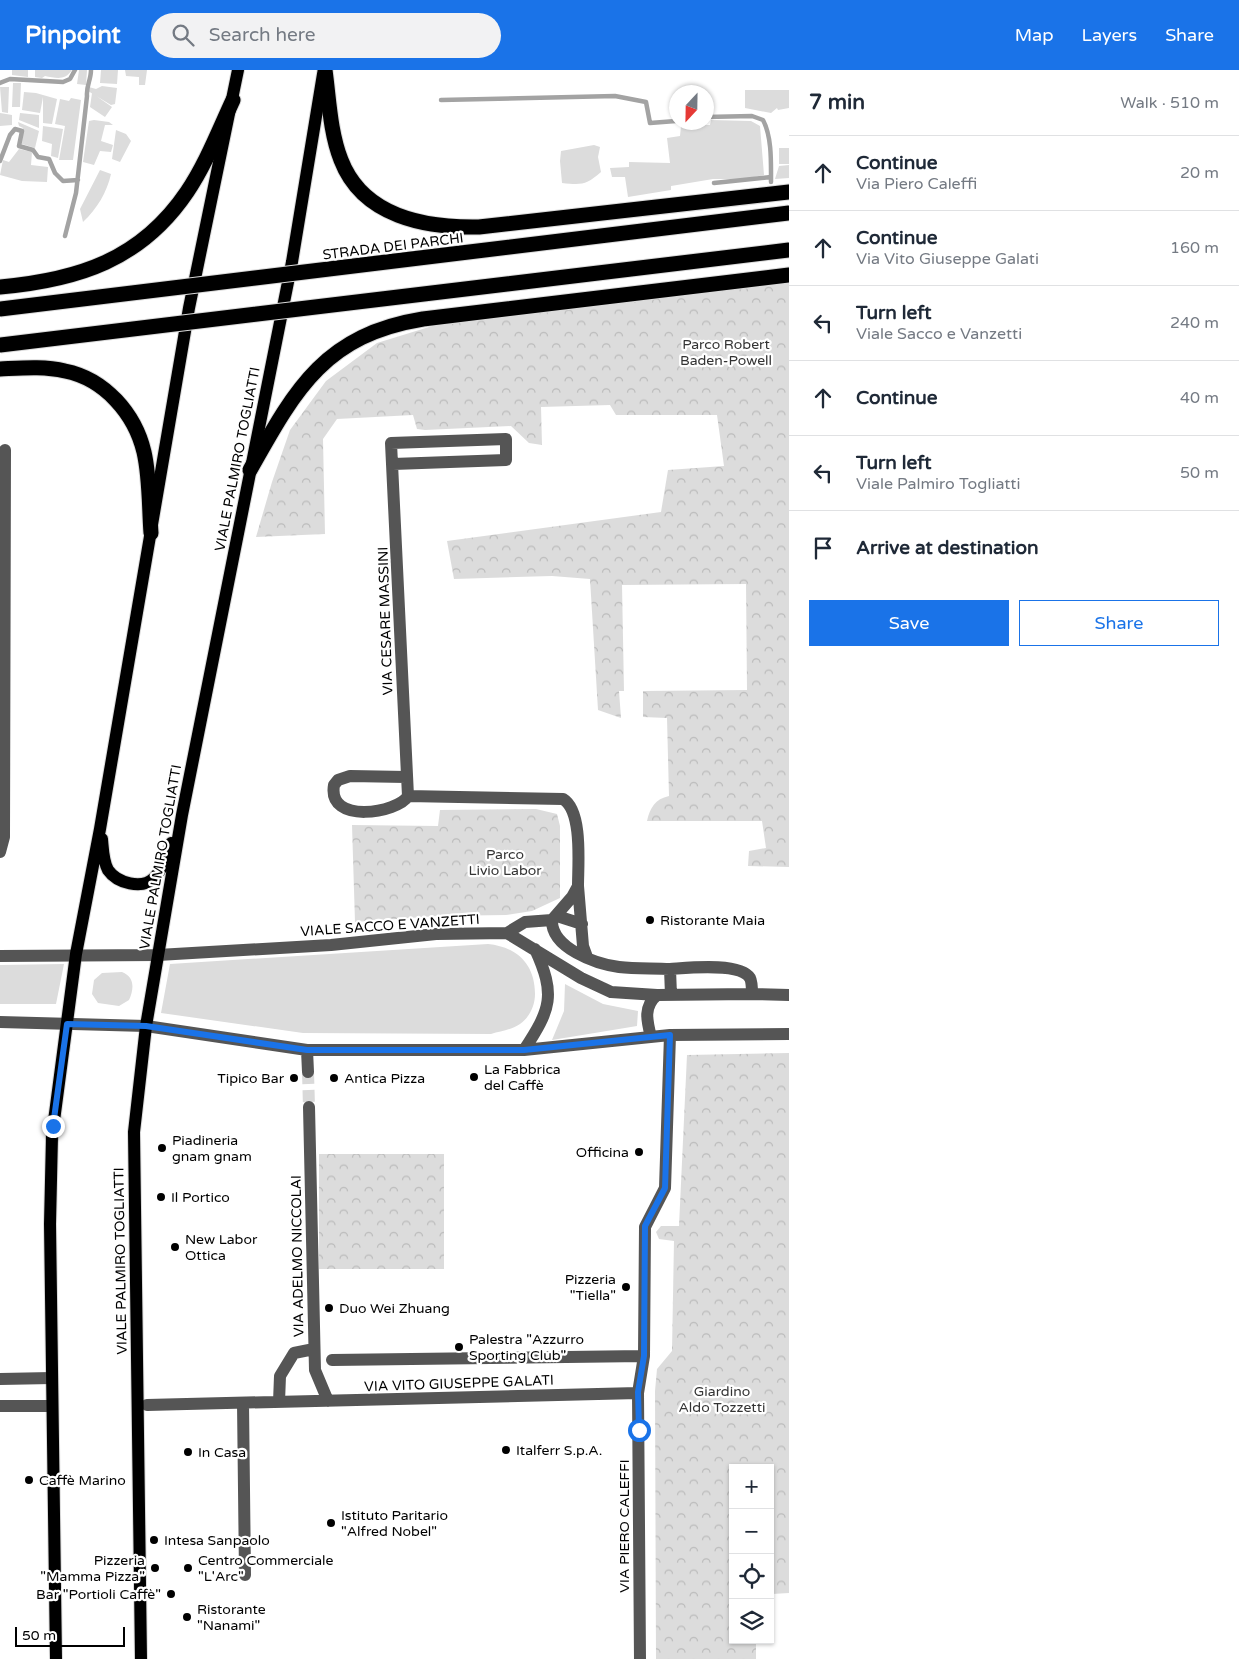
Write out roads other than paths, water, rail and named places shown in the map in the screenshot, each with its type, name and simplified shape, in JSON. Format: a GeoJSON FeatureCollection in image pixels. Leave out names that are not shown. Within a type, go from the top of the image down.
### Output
{"type":"FeatureCollection","features":[{"type":"Feature","properties":{"kind":"highway"},"geometry":{"type":"LineString","coordinates":[[324,70],[336,143],[341,161],[352,179],[377,204],[399,216],[420,223],[447,228],[479,227],[789,192]]}},
{"type":"Feature","properties":{"kind":"highway"},"geometry":{"type":"LineString","coordinates":[[0,287],[52,280],[79,274],[114,260],[141,241],[167,216],[187,192],[203,164],[233,100]]}},
{"type":"Feature","properties":{"kind":"highway","name":"STRADA DEI PARCHI"},"geometry":{"type":"LineString","coordinates":[[0,310],[789,213]]}},
{"type":"Feature","properties":{"kind":"highway"},"geometry":{"type":"LineString","coordinates":[[0,345],[789,250]]}},
{"type":"Feature","properties":{"kind":"highway"},"geometry":{"type":"LineString","coordinates":[[250,470],[285,408],[314,372],[344,347],[378,330],[423,319],[789,275]]}},
{"type":"Feature","properties":{"kind":"highway"},"geometry":{"type":"LineString","coordinates":[[0,369],[39,368],[73,373],[97,384],[116,400],[134,426],[142,447],[151,533]]}},
{"type":"Feature","properties":{"kind":"main road"},"geometry":{"type":"LineString","coordinates":[[56,1659],[50,1151],[76,954],[100,829],[189,308],[238,70]]}},
{"type":"Feature","properties":{"kind":"main road","name":"VIALE PALMIRO TOGLIATTI"},"geometry":{"type":"LineString","coordinates":[[142,1659],[134,1132],[146,1026],[182,814],[292,262],[324,70]]}},
{"type":"Feature","properties":{"kind":"main road"},"geometry":{"type":"LineString","coordinates":[[100,829],[104,856],[109,870],[119,879],[142,884],[150,881],[162,866],[182,814]]}},
{"type":"Feature","properties":{"kind":"street","name":"VIA CESARE MASSINI"},"geometry":{"type":"LineString","coordinates":[[393,464],[506,460],[506,439],[391,443],[408,796]]}},
{"type":"Feature","properties":{"kind":"street"},"geometry":{"type":"LineString","coordinates":[[0,852],[4,838],[3,549],[5,450]]}},
{"type":"Feature","properties":{"kind":"street"},"geometry":{"type":"LineString","coordinates":[[406,777],[344,777],[338,780],[333,792],[334,798],[341,808],[359,812],[395,807],[404,802],[408,796],[563,799],[572,806],[576,821],[578,886],[583,946],[587,957]]}},
{"type":"Feature","properties":{"kind":"street"},"geometry":{"type":"LineString","coordinates":[[578,886],[554,918],[553,930],[559,940],[587,957],[618,967],[670,969],[730,968],[742,972],[750,979],[752,994]]}},
{"type":"Feature","properties":{"kind":"street"},"geometry":{"type":"LineString","coordinates":[[582,924],[554,918],[525,922],[507,933],[568,971],[607,990],[657,995],[752,994],[789,996]]}},
{"type":"Feature","properties":{"kind":"street","name":"VIALE SACCO E VANZETTI"},"geometry":{"type":"LineString","coordinates":[[0,956],[76,954],[158,955],[331,945],[436,934],[507,933]]}},
{"type":"Feature","properties":{"kind":"street"},"geometry":{"type":"LineString","coordinates":[[524,1050],[548,1006],[548,982],[534,949]]}},
{"type":"Feature","properties":{"kind":"street"},"geometry":{"type":"LineString","coordinates":[[670,969],[671,995]]}},
{"type":"Feature","properties":{"kind":"street"},"geometry":{"type":"LineString","coordinates":[[651,1037],[647,1010],[657,995]]}},
{"type":"Feature","properties":{"kind":"street"},"geometry":{"type":"LineString","coordinates":[[0,1022],[146,1026],[307,1050],[524,1050],[670,1035],[789,1034]]}},
{"type":"Feature","properties":{"kind":"street"},"geometry":{"type":"LineString","coordinates":[[638,1392],[644,1356],[645,1226],[665,1188],[670,1035]]}},
{"type":"Feature","properties":{"kind":"street"},"geometry":{"type":"LineString","coordinates":[[307,1050],[308,1072]]}},
{"type":"Feature","properties":{"kind":"street","name":"VIA ADELMO NICCOLAI"},"geometry":{"type":"LineString","coordinates":[[309,1107],[314,1370],[328,1402]]}},
{"type":"Feature","properties":{"kind":"street"},"geometry":{"type":"LineString","coordinates":[[279,1402],[280,1376],[294,1353],[314,1349]]}},
{"type":"Feature","properties":{"kind":"street","name":"VIA VITO GIUSEPPE GALATI"},"geometry":{"type":"LineString","coordinates":[[332,1360],[644,1356]]}},
{"type":"Feature","properties":{"kind":"street"},"geometry":{"type":"LineString","coordinates":[[0,1379],[52,1378]]}},
{"type":"Feature","properties":{"kind":"street","name":"VIA VITO GIUSEPPE GALATI"},"geometry":{"type":"LineString","coordinates":[[147,1405],[328,1402],[638,1392]]}},
{"type":"Feature","properties":{"kind":"street","name":"VIA PIERO CALEFFI"},"geometry":{"type":"LineString","coordinates":[[638,1392],[640,1659]]}},
{"type":"Feature","properties":{"kind":"street"},"geometry":{"type":"LineString","coordinates":[[243,1403],[245,1575]]}},
{"type":"Feature","properties":{"kind":"street"},"geometry":{"type":"LineString","coordinates":[[0,1406],[52,1406]]}},
{"type":"Feature","properties":{"kind":"waterway"},"geometry":{"type":"LineString","coordinates":[[0,83],[10,79],[63,82],[70,79],[75,70]]}},
{"type":"Feature","properties":{"kind":"waterway"},"geometry":{"type":"LineString","coordinates":[[65,236],[76,193],[87,89],[91,70]]}},
{"type":"Feature","properties":{"kind":"waterway"},"geometry":{"type":"LineString","coordinates":[[441,100],[615,96],[646,102],[650,123],[669,122]]}},
{"type":"Feature","properties":{"kind":"waterway"},"geometry":{"type":"LineString","coordinates":[[714,117],[752,116],[763,120],[768,134],[771,182]]}},
{"type":"Feature","properties":{"kind":"waterway"},"geometry":{"type":"LineString","coordinates":[[0,161],[10,135],[15,129],[22,131],[19,146],[33,150],[38,157],[49,159],[55,173],[63,181],[78,180]]}},
{"type":"Feature","properties":{"kind":"waterway"},"geometry":{"type":"LineString","coordinates":[[714,183],[771,177]]}},
{"type":"Feature","properties":{"kind":"tunnel"},"geometry":{"type":"LineString","coordinates":[[308,1072],[309,1107]]}},
{"type":"Feature","properties":{"kind":"place","name":"Ristorante Maia"},"geometry":{"type":"Point","coordinates":[650,920]}},
{"type":"Feature","properties":{"kind":"place","name":"La Fabbrica del Caffè"},"geometry":{"type":"Point","coordinates":[474,1077]}},
{"type":"Feature","properties":{"kind":"place","name":"Tipico Bar"},"geometry":{"type":"Point","coordinates":[294,1078]}},
{"type":"Feature","properties":{"kind":"place","name":"Antica Pizza"},"geometry":{"type":"Point","coordinates":[334,1078]}},
{"type":"Feature","properties":{"kind":"place","name":"Piadineria gnam gnam"},"geometry":{"type":"Point","coordinates":[162,1148]}},
{"type":"Feature","properties":{"kind":"place","name":"Officina"},"geometry":{"type":"Point","coordinates":[639,1152]}},
{"type":"Feature","properties":{"kind":"place","name":"Il Portico"},"geometry":{"type":"Point","coordinates":[161,1197]}},
{"type":"Feature","properties":{"kind":"place","name":"New Labor Ottica"},"geometry":{"type":"Point","coordinates":[175,1247]}},
{"type":"Feature","properties":{"kind":"place","name":"Pizzeria \"Tiella\""},"geometry":{"type":"Point","coordinates":[626,1287]}},
{"type":"Feature","properties":{"kind":"place","name":"Duo Wei Zhuang"},"geometry":{"type":"Point","coordinates":[329,1308]}},
{"type":"Feature","properties":{"kind":"place","name":"Palestra \"Azzurro Sporting Club\""},"geometry":{"type":"Point","coordinates":[459,1347]}},
{"type":"Feature","properties":{"kind":"place","name":"Italferr S.p.A."},"geometry":{"type":"Point","coordinates":[506,1450]}},
{"type":"Feature","properties":{"kind":"place","name":"In Casa"},"geometry":{"type":"Point","coordinates":[188,1452]}},
{"type":"Feature","properties":{"kind":"place","name":"Caffè Marino"},"geometry":{"type":"Point","coordinates":[29,1480]}},
{"type":"Feature","properties":{"kind":"place","name":"Istituto Paritario \"Alfred Nobel\""},"geometry":{"type":"Point","coordinates":[331,1523]}},
{"type":"Feature","properties":{"kind":"place","name":"Intesa Sanpaolo"},"geometry":{"type":"Point","coordinates":[154,1540]}},
{"type":"Feature","properties":{"kind":"place","name":"Pizzeria \"Mamma Pizza\""},"geometry":{"type":"Point","coordinates":[155,1568]}},
{"type":"Feature","properties":{"kind":"place","name":"Centro Commerciale \"L'Arc\""},"geometry":{"type":"Point","coordinates":[188,1568]}},
{"type":"Feature","properties":{"kind":"place","name":"Bar \"Portioli Caffè\""},"geometry":{"type":"Point","coordinates":[171,1594]}},
{"type":"Feature","properties":{"kind":"place","name":"Ristorante \"Nanami\""},"geometry":{"type":"Point","coordinates":[187,1617]}},
{"type":"Feature","properties":{"kind":"park label","name":"Parco Robert Baden-Powell"},"geometry":{"type":"Point","coordinates":[726,352]}},
{"type":"Feature","properties":{"kind":"park label","name":"Parco Livio Labor"},"geometry":{"type":"Point","coordinates":[505,862]}},
{"type":"Feature","properties":{"kind":"park label","name":"Giardino Aldo Tozzetti"},"geometry":{"type":"Point","coordinates":[722,1399]}}]}
